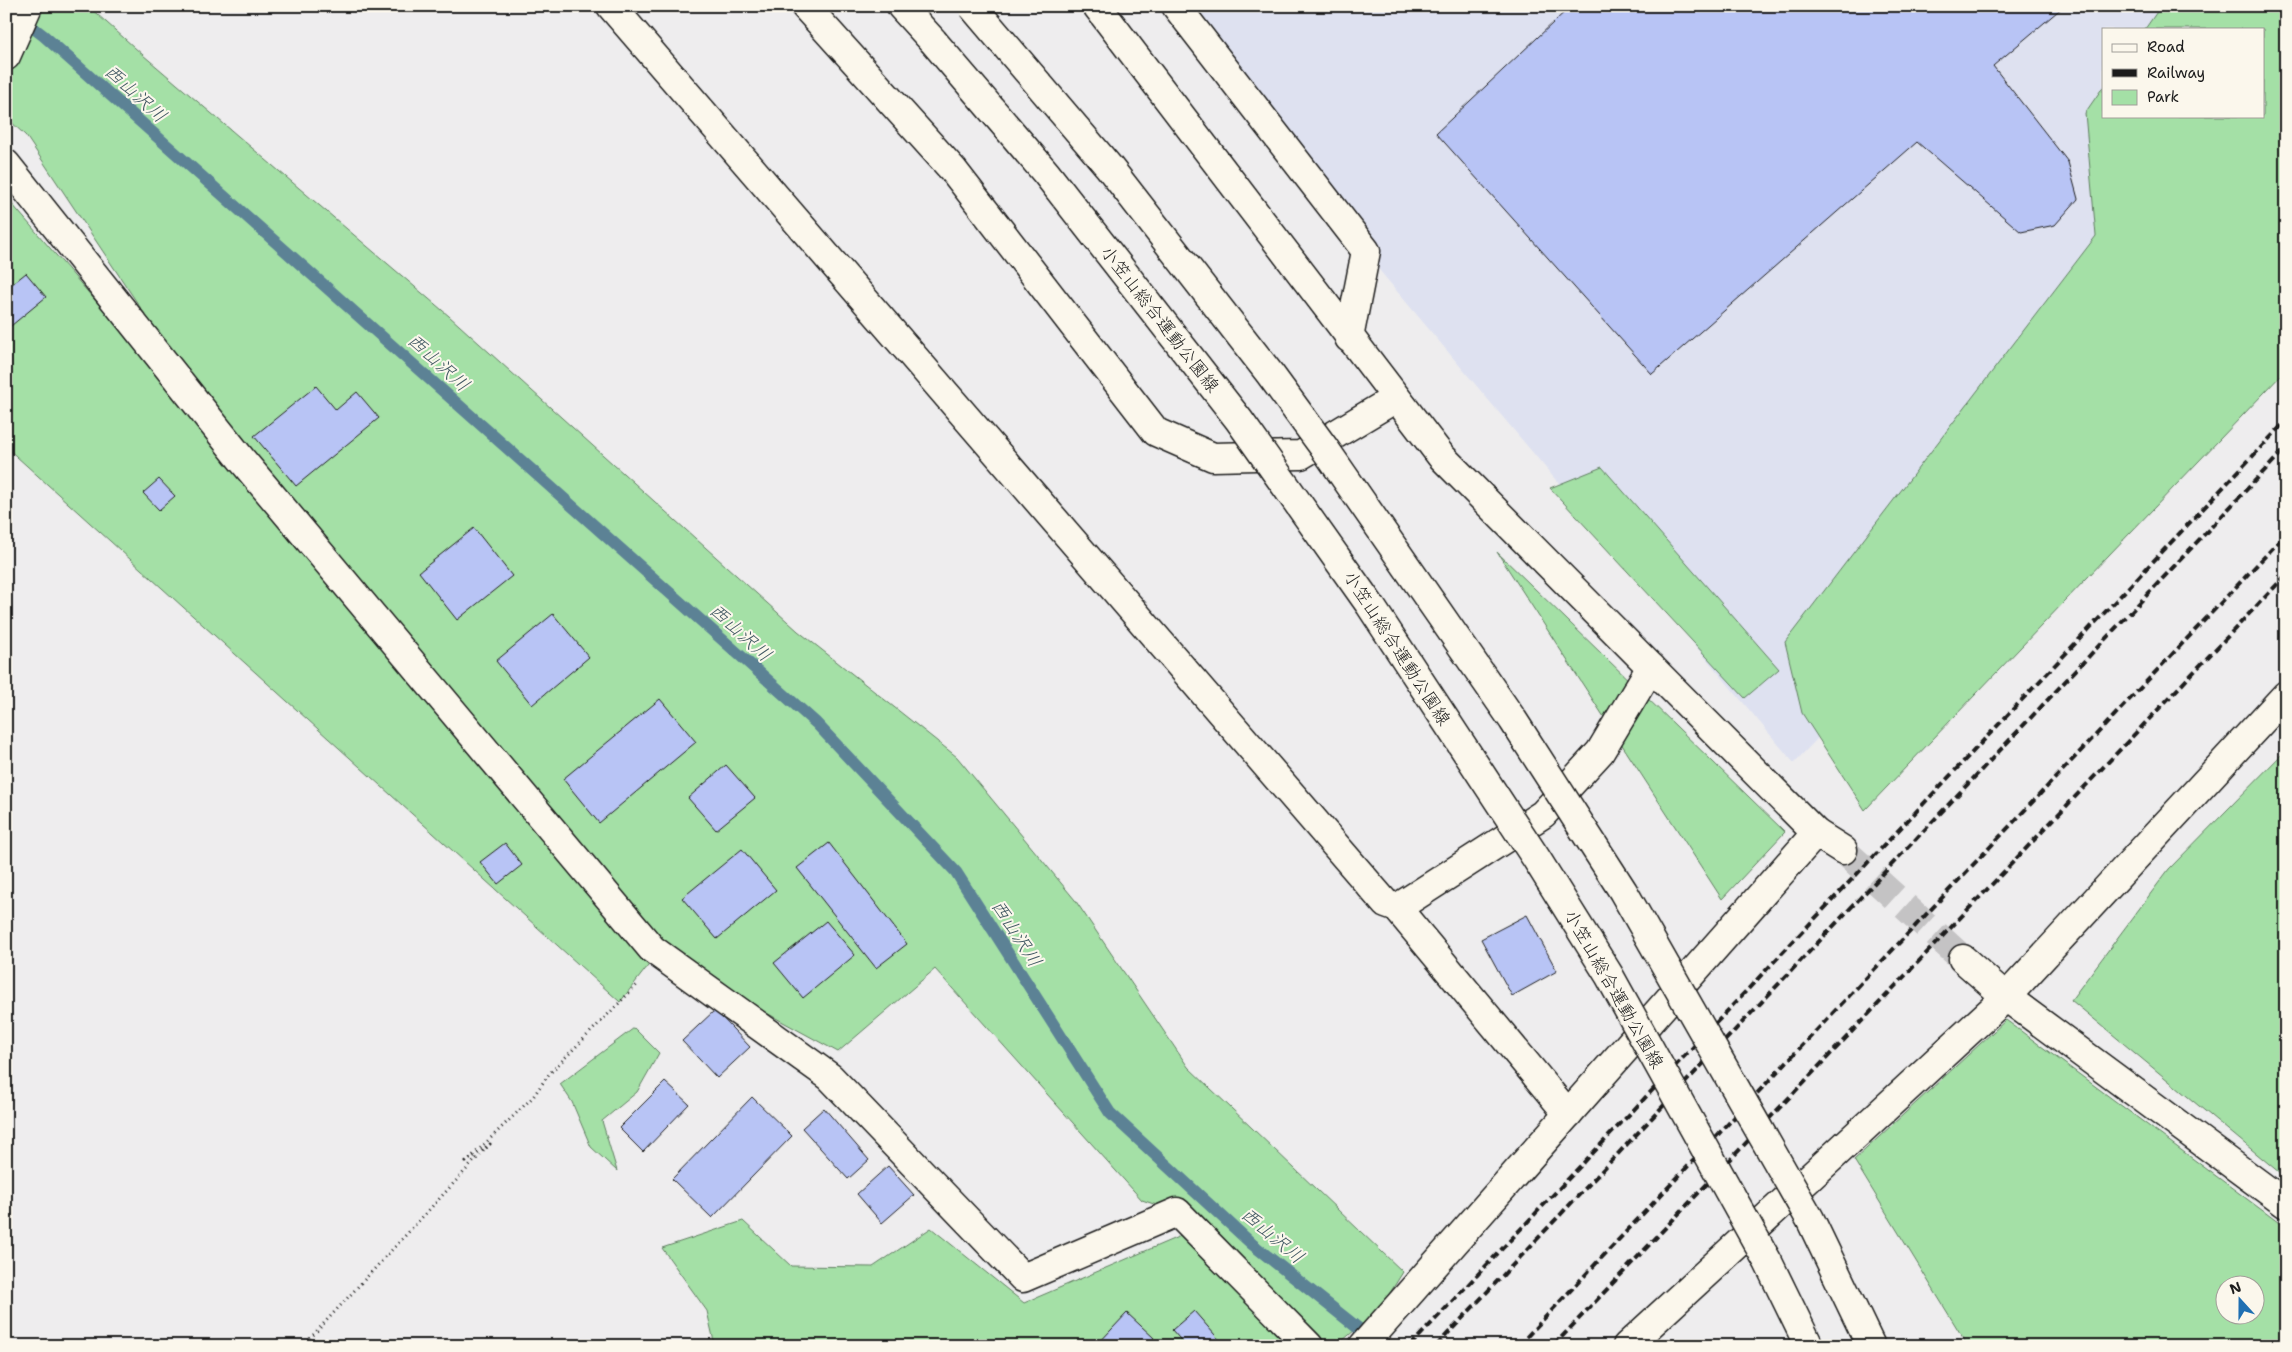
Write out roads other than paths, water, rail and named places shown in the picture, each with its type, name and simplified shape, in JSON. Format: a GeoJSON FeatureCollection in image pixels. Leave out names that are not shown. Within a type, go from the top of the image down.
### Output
{"type":"FeatureCollection","features":[{"type":"Feature","properties":{"kind":"street"},"geometry":{"type":"LineString","coordinates":[[6,56],[28,6]]}},
{"type":"Feature","properties":{"kind":"street"},"geometry":{"type":"LineString","coordinates":[[611,6],[1379,897],[1386,904],[1397,908],[1568,1114]]}},
{"type":"Feature","properties":{"kind":"street"},"geometry":{"type":"LineString","coordinates":[[805,6],[954,171],[1156,432],[1213,457],[1301,454],[1396,398]]}},
{"type":"Feature","properties":{"kind":"street","name":"小笠山総合運動公園線"},"geometry":{"type":"LineString","coordinates":[[901,6],[1046,173],[1233,412],[1370,605],[1536,858],[1609,975],[1768,1262],[1809,1346]]}},
{"type":"Feature","properties":{"kind":"street"},"geometry":{"type":"LineString","coordinates":[[972,6],[1109,167],[1270,374],[1325,449],[1513,720],[1623,891],[1810,1219],[1871,1346]]}},
{"type":"Feature","properties":{"kind":"street"},"geometry":{"type":"LineString","coordinates":[[1097,6],[1441,456],[1816,833],[1843,850]]}},
{"type":"Feature","properties":{"kind":"street"},"geometry":{"type":"LineString","coordinates":[[1176,6],[1366,251],[1349,338]]}},
{"type":"Feature","properties":{"kind":"street"},"geometry":{"type":"LineString","coordinates":[[6,164],[242,460],[652,949],[830,1077],[1023,1278],[1177,1212],[1309,1346]]}},
{"type":"Feature","properties":{"kind":"street"},"geometry":{"type":"LineString","coordinates":[[1397,908],[1543,814],[1600,752],[1651,667]]}},
{"type":"Feature","properties":{"kind":"street"},"geometry":{"type":"LineString","coordinates":[[1627,1346],[2006,997],[2286,695]]}},
{"type":"Feature","properties":{"kind":"street"},"geometry":{"type":"LineString","coordinates":[[1363,1346],[1816,833]]}},
{"type":"Feature","properties":{"kind":"street"},"geometry":{"type":"LineString","coordinates":[[1963,959],[2006,997],[2286,1204]]}},
{"type":"Feature","properties":{"kind":"waterway","name":"西山沢川"},"geometry":{"type":"LineString","coordinates":[[6,7],[44,36],[816,723],[956,872],[1110,1113],[1252,1244],[1373,1340]]}},
{"type":"Feature","properties":{"kind":"tunnel"},"geometry":{"type":"LineString","coordinates":[[1843,850],[1963,959]]}},
{"type":"Feature","properties":{"kind":"railway"},"geometry":{"type":"LineString","coordinates":[[1410,1346],[2286,421]]}},
{"type":"Feature","properties":{"kind":"railway"},"geometry":{"type":"LineString","coordinates":[[1436,1346],[2286,448]]}},
{"type":"Feature","properties":{"kind":"railway"},"geometry":{"type":"LineString","coordinates":[[1518,1346],[2286,534]]}},
{"type":"Feature","properties":{"kind":"railway"},"geometry":{"type":"LineString","coordinates":[[1553,1346],[2286,575]]}}]}
